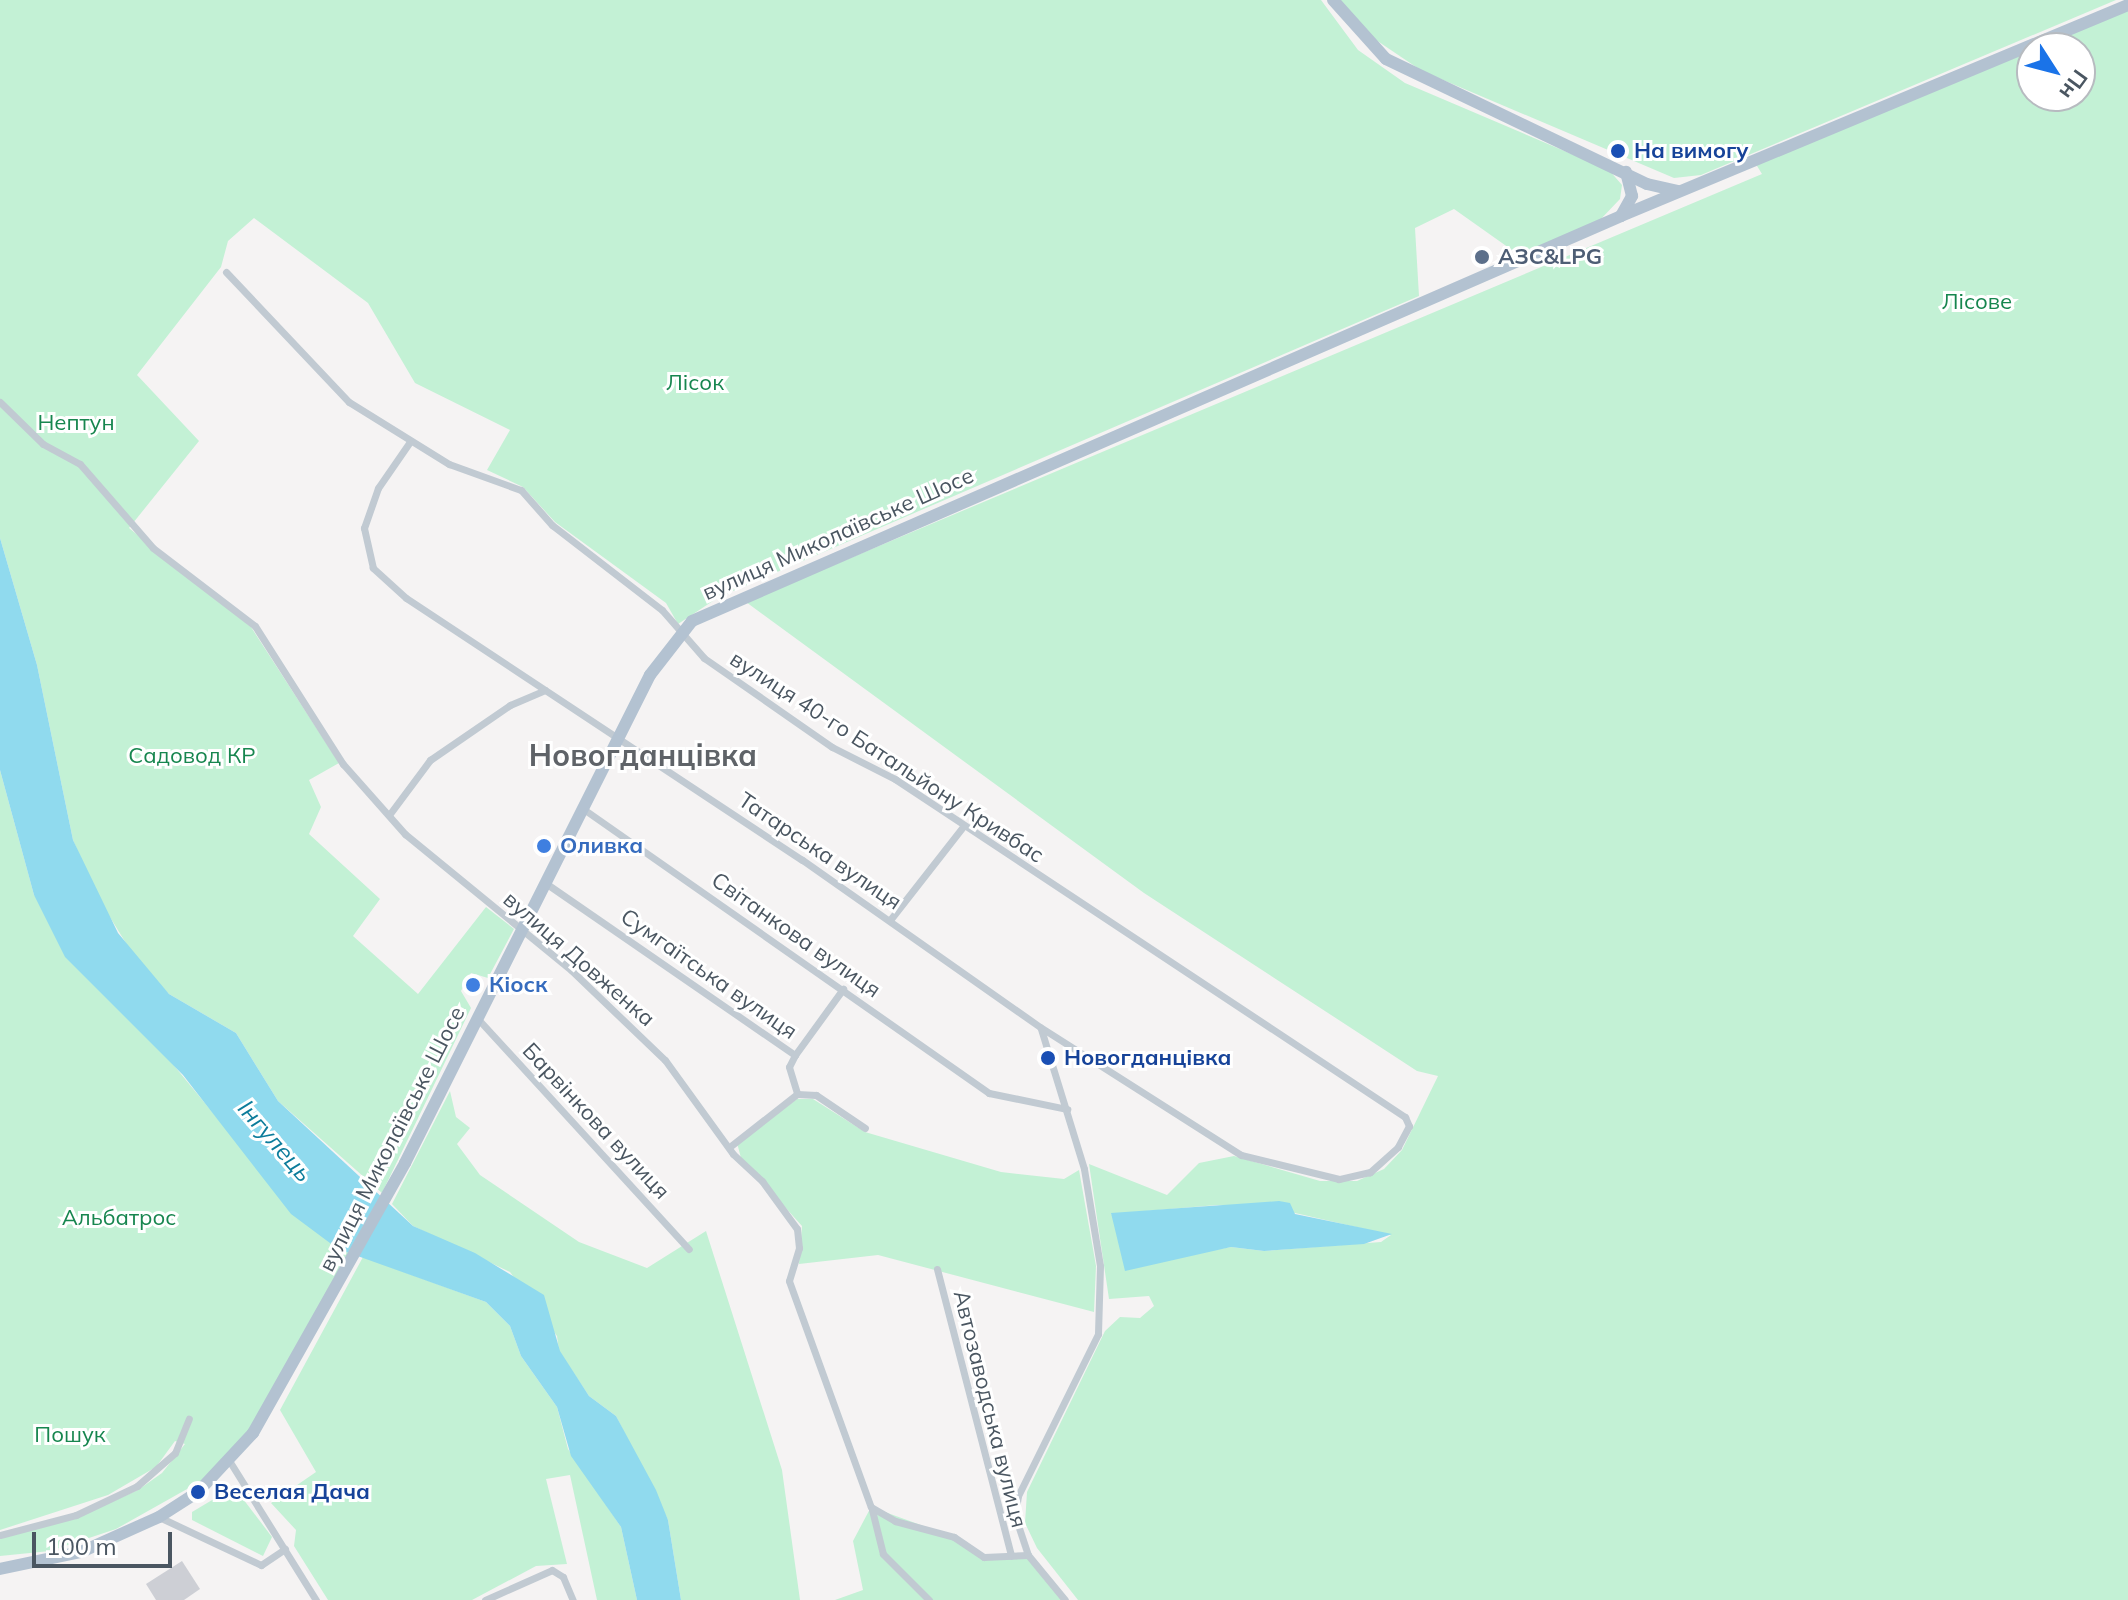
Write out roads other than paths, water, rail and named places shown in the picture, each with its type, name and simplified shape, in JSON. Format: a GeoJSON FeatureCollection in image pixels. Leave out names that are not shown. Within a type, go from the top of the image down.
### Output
{"type":"FeatureCollection","features":[{"type":"Feature","properties":{"kind":"main road"},"geometry":{"type":"LineString","coordinates":[[1333,0],[1386,59],[1626,172],[1681,191]]}},
{"type":"Feature","properties":{"kind":"main road","name":"вулиця Миколаївське Шосе"},"geometry":{"type":"LineString","coordinates":[[0,1569],[81,1552],[159,1517],[230,1462],[275,1402],[405,1163],[618,737],[681,632],[724,602],[1621,216],[2128,5]]}},
{"type":"Feature","properties":{"kind":"main road"},"geometry":{"type":"LineString","coordinates":[[1621,216],[1632,196],[1626,172]]}},
{"type":"Feature","properties":{"kind":"street","name":"вулиця 40-го Батальйону Кривбас"},"geometry":{"type":"LineString","coordinates":[[226,272],[349,402],[409,443],[521,490],[552,525],[624,576],[704,658],[819,738],[895,779],[962,828],[1405,1117],[1404,1137],[1383,1165]]}},
{"type":"Feature","properties":{"kind":"street","name":"вулиця Довженка"},"geometry":{"type":"LineString","coordinates":[[0,402],[43,444],[80,464],[153,548],[255,626],[343,764],[389,815],[422,850],[521,929],[665,1060],[732,1145],[797,1229],[799,1248],[789,1281],[871,1507],[883,1554],[929,1600]]}},
{"type":"Feature","properties":{"kind":"street","name":"Татарська вулиця"},"geometry":{"type":"LineString","coordinates":[[409,443],[378,488],[364,528],[373,568],[406,598],[890,920],[1040,1027],[1241,1155],[1339,1179],[1383,1165]]}},
{"type":"Feature","properties":{"kind":"street"},"geometry":{"type":"LineString","coordinates":[[389,815],[430,760],[510,705],[545,690]]}},
{"type":"Feature","properties":{"kind":"street","name":"Світанкова вулиця"},"geometry":{"type":"LineString","coordinates":[[582,808],[989,1093],[1067,1109]]}},
{"type":"Feature","properties":{"kind":"street"},"geometry":{"type":"LineString","coordinates":[[890,920],[962,828]]}},
{"type":"Feature","properties":{"kind":"street","name":"Сумгаїтська вулиця"},"geometry":{"type":"LineString","coordinates":[[544,882],[795,1055],[789,1067],[797,1094]]}},
{"type":"Feature","properties":{"kind":"street"},"geometry":{"type":"LineString","coordinates":[[795,1055],[843,989]]}},
{"type":"Feature","properties":{"kind":"street","name":"Барвінкова вулиця"},"geometry":{"type":"LineString","coordinates":[[476,1017],[689,1249]]}},
{"type":"Feature","properties":{"kind":"street"},"geometry":{"type":"LineString","coordinates":[[1040,1027],[1084,1169],[1101,1295],[1098,1334],[1018,1496],[1015,1516],[1028,1555],[1065,1600]]}},
{"type":"Feature","properties":{"kind":"street"},"geometry":{"type":"LineString","coordinates":[[732,1145],[797,1094],[816,1095],[865,1128]]}},
{"type":"Feature","properties":{"kind":"street","name":"Автозаводська вулиця"},"geometry":{"type":"LineString","coordinates":[[937,1269],[1011,1556]]}},
{"type":"Feature","properties":{"kind":"street"},"geometry":{"type":"LineString","coordinates":[[0,1535],[76,1515],[137,1486],[175,1453],[189,1419]]}},
{"type":"Feature","properties":{"kind":"street"},"geometry":{"type":"LineString","coordinates":[[230,1462],[316,1600]]}},
{"type":"Feature","properties":{"kind":"street"},"geometry":{"type":"LineString","coordinates":[[871,1507],[895,1521],[954,1537],[984,1557],[1028,1555]]}},
{"type":"Feature","properties":{"kind":"street"},"geometry":{"type":"LineString","coordinates":[[159,1517],[261,1565],[285,1549]]}},
{"type":"Feature","properties":{"kind":"street"},"geometry":{"type":"LineString","coordinates":[[485,1600],[541,1572],[559,1573],[573,1600]]}},
{"type":"Feature","properties":{"kind":"water","name":"Інгулець"},"geometry":{"type":"Polygon","coordinates":[[[0,538],[37,665],[73,840],[118,933],[169,994],[236,1033],[278,1101],[413,1226],[475,1253],[544,1295],[560,1351],[589,1396],[616,1416],[656,1490],[668,1520],[681,1600],[637,1600],[621,1527],[571,1456],[557,1407],[521,1356],[510,1326],[486,1302],[338,1249],[291,1214],[183,1075],[65,957],[34,895],[0,770],[0,538]]]}},
{"type":"Feature","properties":{"kind":"water"},"geometry":{"type":"Polygon","coordinates":[[[1279,1201],[1290,1203],[1295,1214],[1392,1234],[1364,1244],[1264,1251],[1231,1247],[1125,1271],[1111,1213],[1279,1201]]]}},
{"type":"Feature","properties":{"kind":"place","name":"На вимогу"},"geometry":{"type":"Point","coordinates":[1618,151]}},
{"type":"Feature","properties":{"kind":"place","name":"АЗС&LPG"},"geometry":{"type":"Point","coordinates":[1482,257]}},
{"type":"Feature","properties":{"kind":"place","name":"Оливка"},"geometry":{"type":"Point","coordinates":[544,846]}},
{"type":"Feature","properties":{"kind":"place","name":"Кіоск"},"geometry":{"type":"Point","coordinates":[473,985]}},
{"type":"Feature","properties":{"kind":"place","name":"Новогданцівка"},"geometry":{"type":"Point","coordinates":[1048,1058]}},
{"type":"Feature","properties":{"kind":"place","name":"Веселая Дача"},"geometry":{"type":"Point","coordinates":[198,1492]}},
{"type":"Feature","properties":{"kind":"district","name":"Новогданцівка"},"geometry":{"type":"Point","coordinates":[643,755]}},
{"type":"Feature","properties":{"kind":"park label","name":"Лісове"},"geometry":{"type":"Point","coordinates":[1977,302]}},
{"type":"Feature","properties":{"kind":"park label","name":"Лісок"},"geometry":{"type":"Point","coordinates":[695,383]}},
{"type":"Feature","properties":{"kind":"park label","name":"Нептун"},"geometry":{"type":"Point","coordinates":[76,423]}},
{"type":"Feature","properties":{"kind":"park label","name":"Садовод КР"},"geometry":{"type":"Point","coordinates":[192,756]}},
{"type":"Feature","properties":{"kind":"park label","name":"Альбатрос"},"geometry":{"type":"Point","coordinates":[119,1218]}},
{"type":"Feature","properties":{"kind":"park label","name":"Пошук"},"geometry":{"type":"Point","coordinates":[70,1435]}}]}
